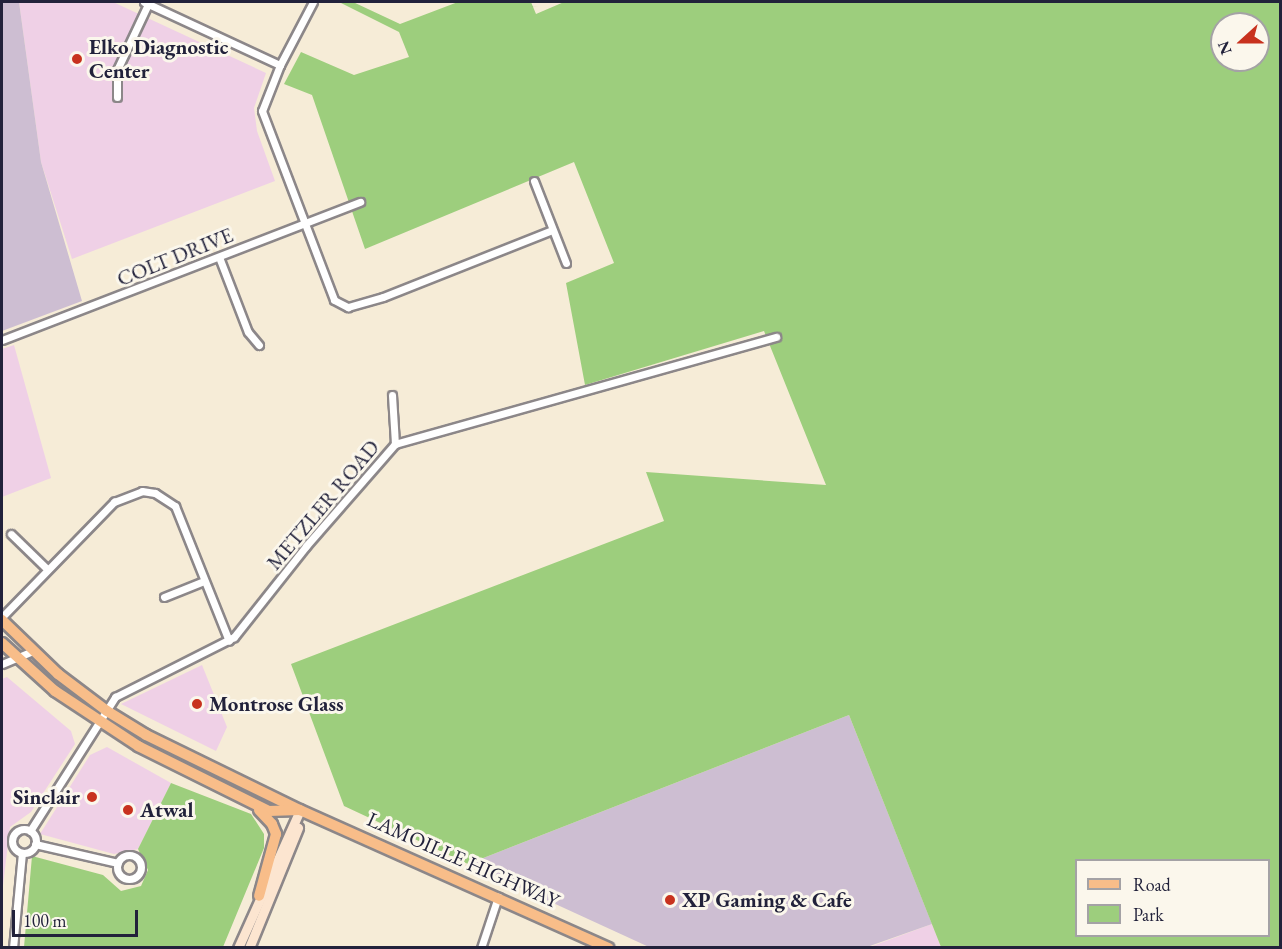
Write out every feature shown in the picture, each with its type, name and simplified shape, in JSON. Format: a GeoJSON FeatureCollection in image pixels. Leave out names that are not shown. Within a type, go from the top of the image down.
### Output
{"type":"FeatureCollection","features":[{"type":"Feature","properties":{"kind":"main road","name":"LAMOILLE HIGHWAY"},"geometry":{"type":"LineString","coordinates":[[2,618],[33,651],[107,711],[175,750],[303,811],[609,948]]}},
{"type":"Feature","properties":{"kind":"main road","name":"LAMOILLE HIGHWAY"},"geometry":{"type":"LineString","coordinates":[[2,643],[99,722],[269,811],[303,811]]}},
{"type":"Feature","properties":{"kind":"main road"},"geometry":{"type":"LineString","coordinates":[[215,784],[255,807],[273,826],[275,845],[259,896],[238,948]]}},
{"type":"Feature","properties":{"kind":"main road"},"geometry":{"type":"LineString","coordinates":[[259,896],[303,811]]}},
{"type":"Feature","properties":{"kind":"main road"},"geometry":{"type":"LineString","coordinates":[[249,948],[303,811]]}},
{"type":"Feature","properties":{"kind":"street"},"geometry":{"type":"LineString","coordinates":[[117,97],[117,70],[146,2],[280,65]]}},
{"type":"Feature","properties":{"kind":"street"},"geometry":{"type":"LineString","coordinates":[[313,2],[280,65],[262,111],[330,294],[340,305],[348,307],[552,230]]}},
{"type":"Feature","properties":{"kind":"street"},"geometry":{"type":"LineString","coordinates":[[534,181],[566,263]]}},
{"type":"Feature","properties":{"kind":"street","name":"COLT DRIVE"},"geometry":{"type":"LineString","coordinates":[[2,340],[360,202]]}},
{"type":"Feature","properties":{"kind":"street"},"geometry":{"type":"LineString","coordinates":[[219,257],[248,332],[259,345]]}},
{"type":"Feature","properties":{"kind":"street","name":"METZLER ROAD"},"geometry":{"type":"LineString","coordinates":[[30,831],[99,722],[121,693],[229,640],[242,630],[306,546],[395,444],[776,337]]}},
{"type":"Feature","properties":{"kind":"street"},"geometry":{"type":"LineString","coordinates":[[392,395],[395,444]]}},
{"type":"Feature","properties":{"kind":"street"},"geometry":{"type":"LineString","coordinates":[[2,618],[114,502],[142,491],[156,493],[175,506],[229,640]]}},
{"type":"Feature","properties":{"kind":"street"},"geometry":{"type":"LineString","coordinates":[[11,534],[47,569]]}},
{"type":"Feature","properties":{"kind":"street"},"geometry":{"type":"LineString","coordinates":[[164,597],[204,581]]}},
{"type":"Feature","properties":{"kind":"street"},"geometry":{"type":"LineString","coordinates":[[2,664],[33,651]]}},
{"type":"Feature","properties":{"kind":"street"},"geometry":{"type":"LineString","coordinates":[[22,853],[13,846],[13,835],[19,830],[30,831],[35,844]]}},
{"type":"Feature","properties":{"kind":"street"},"geometry":{"type":"LineString","coordinates":[[13,948],[22,853],[35,844],[118,863]]}},
{"type":"Feature","properties":{"kind":"street"},"geometry":{"type":"LineString","coordinates":[[481,948],[498,897]]}},
{"type":"Feature","properties":{"kind":"shaded area"},"geometry":{"type":"Polygon","coordinates":[[[2,2],[19,2],[41,162],[82,301],[2,331],[2,2]]]}},
{"type":"Feature","properties":{"kind":"shaded area"},"geometry":{"type":"Polygon","coordinates":[[[19,2],[113,2],[266,73],[254,108],[257,131],[275,181],[72,259],[41,162],[19,2]]]}},
{"type":"Feature","properties":{"kind":"shaded area"},"geometry":{"type":"Polygon","coordinates":[[[14,345],[51,478],[2,497],[2,349],[14,345]]]}},
{"type":"Feature","properties":{"kind":"shaded area"},"geometry":{"type":"Polygon","coordinates":[[[202,665],[227,727],[216,751],[121,704],[202,665]]]}},
{"type":"Feature","properties":{"kind":"shaded area"},"geometry":{"type":"Polygon","coordinates":[[[7,677],[71,731],[75,744],[31,812],[10,827],[2,894],[2,679],[7,677]]]}},
{"type":"Feature","properties":{"kind":"shaded area"},"geometry":{"type":"Polygon","coordinates":[[[849,715],[932,924],[867,947],[649,947],[468,864],[849,715]]]}},
{"type":"Feature","properties":{"kind":"shaded area"},"geometry":{"type":"Polygon","coordinates":[[[107,747],[171,783],[138,849],[114,854],[40,834],[90,755],[107,747]]]}},
{"type":"Feature","properties":{"kind":"shaded area"},"geometry":{"type":"Polygon","coordinates":[[[932,924],[941,947],[867,948],[932,924]]]}},
{"type":"Feature","properties":{"kind":"green space"},"geometry":{"type":"Polygon","coordinates":[[[339,2],[353,2],[400,24],[458,2],[531,2],[536,14],[564,2],[1280,2],[1280,947],[941,947],[849,715],[468,864],[344,806],[291,664],[664,521],[646,472],[826,485],[764,331],[585,385],[566,283],[614,263],[574,162],[365,249],[312,95],[284,84],[301,52],[354,75],[409,57],[399,32],[339,2]]]}},
{"type":"Feature","properties":{"kind":"green space"},"geometry":{"type":"Polygon","coordinates":[[[171,783],[251,814],[264,834],[264,848],[223,947],[24,947],[32,856],[103,875],[121,891],[141,886],[148,870],[138,849],[171,783]]]}},
{"type":"Feature","properties":{"kind":"place","name":"Elko Diagnostic Center"},"geometry":{"type":"Point","coordinates":[77,59]}},
{"type":"Feature","properties":{"kind":"place","name":"Montrose Glass"},"geometry":{"type":"Point","coordinates":[197,704]}},
{"type":"Feature","properties":{"kind":"place","name":"Sinclair"},"geometry":{"type":"Point","coordinates":[92,797]}},
{"type":"Feature","properties":{"kind":"place","name":"Atwal"},"geometry":{"type":"Point","coordinates":[128,810]}},
{"type":"Feature","properties":{"kind":"place","name":"XP Gaming & Cafe"},"geometry":{"type":"Point","coordinates":[670,900]}}]}
